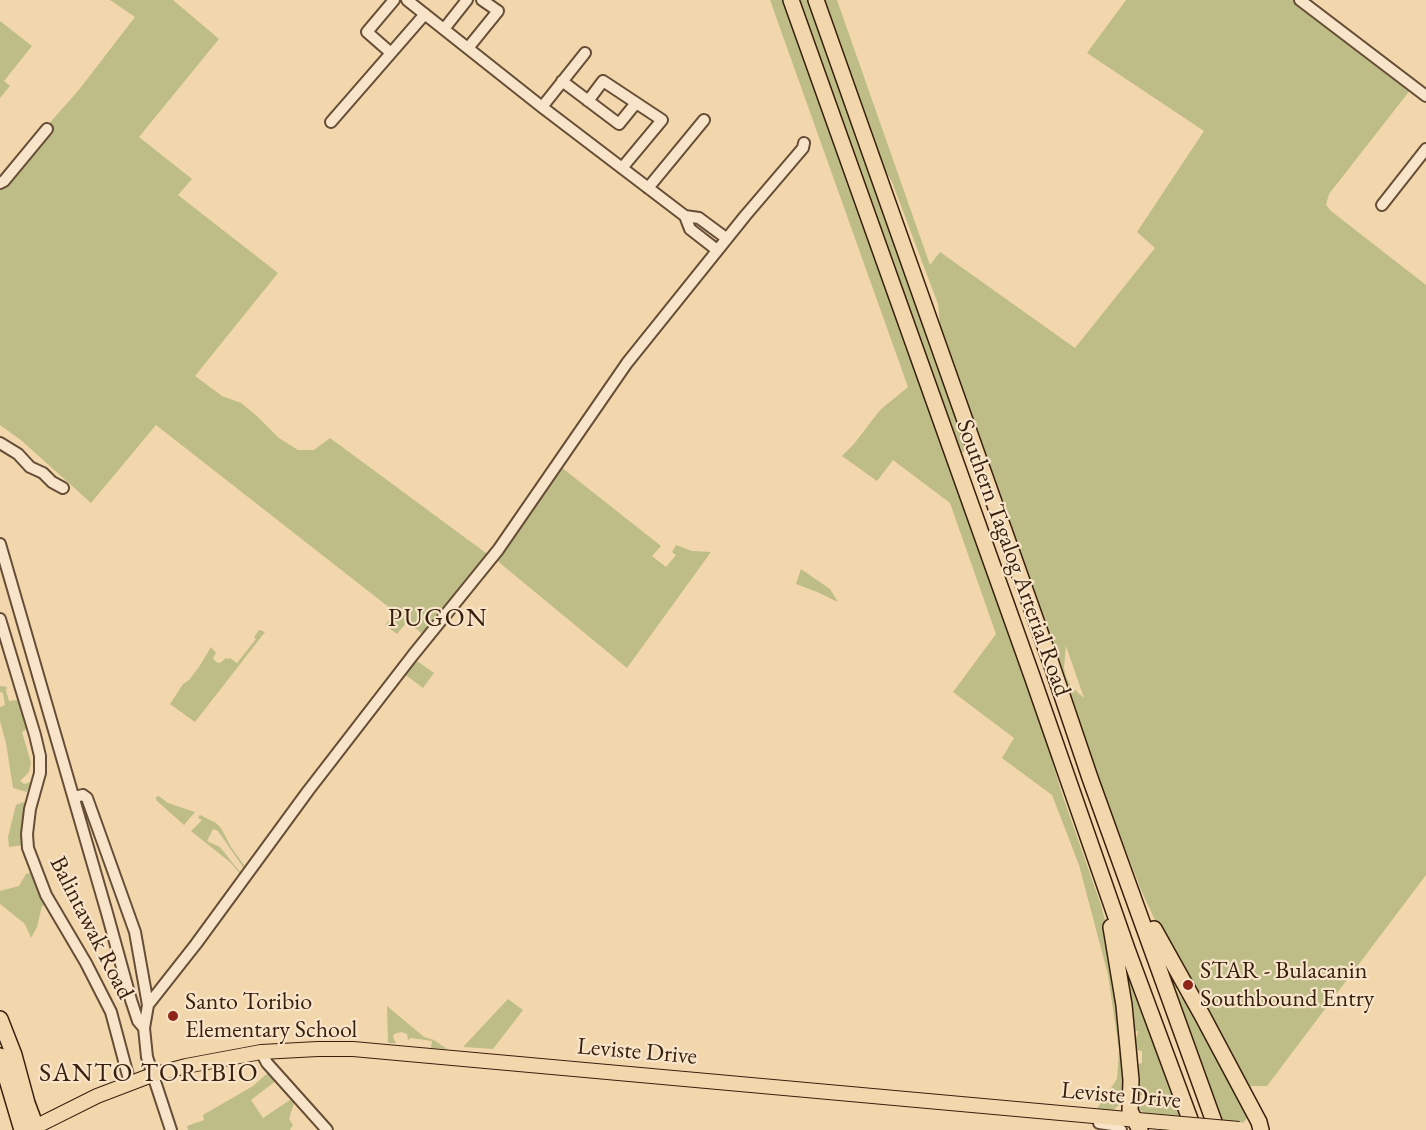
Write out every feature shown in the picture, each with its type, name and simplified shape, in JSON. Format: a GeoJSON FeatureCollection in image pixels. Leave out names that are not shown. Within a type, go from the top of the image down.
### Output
{"type":"FeatureCollection","features":[{"type":"Feature","properties":{"kind":"highway","name":"Southern Tagalog Arterial Road"},"geometry":{"type":"LineString","coordinates":[[792,0],[1127,949],[1194,1130]]}},
{"type":"Feature","properties":{"kind":"highway","name":"Southern Tagalog Arterial Road"},"geometry":{"type":"LineString","coordinates":[[816,0],[1218,1130]]}},
{"type":"Feature","properties":{"kind":"highway"},"geometry":{"type":"LineString","coordinates":[[1083,821],[1109,920],[1120,975],[1130,1070],[1130,1111],[1136,1124]]}},
{"type":"Feature","properties":{"kind":"highway"},"geometry":{"type":"LineString","coordinates":[[1114,842],[1155,933],[1202,1015],[1259,1122],[1261,1130]]}},
{"type":"Feature","properties":{"kind":"highway"},"geometry":{"type":"LineString","coordinates":[[0,1018],[14,1055],[27,1103],[31,1129]]}},
{"type":"Feature","properties":{"kind":"highway"},"geometry":{"type":"LineString","coordinates":[[0,1056],[31,1129]]}},
{"type":"Feature","properties":{"kind":"main road","name":"Leviste Drive"},"geometry":{"type":"LineString","coordinates":[[31,1129],[80,1104],[130,1083],[186,1066],[261,1052],[318,1048],[353,1049],[991,1106],[1136,1124],[1160,1122],[1254,1130]]}},
{"type":"Feature","properties":{"kind":"street"},"geometry":{"type":"LineString","coordinates":[[391,53],[367,32],[394,0]]}},
{"type":"Feature","properties":{"kind":"street"},"geometry":{"type":"LineString","coordinates":[[408,0],[542,107],[685,216],[699,218],[726,238]]}},
{"type":"Feature","properties":{"kind":"street"},"geometry":{"type":"LineString","coordinates":[[444,29],[467,0]]}},
{"type":"Feature","properties":{"kind":"street"},"geometry":{"type":"LineString","coordinates":[[468,48],[498,11],[482,0]]}},
{"type":"Feature","properties":{"kind":"street"},"geometry":{"type":"LineString","coordinates":[[1300,0],[1426,96]]}},
{"type":"Feature","properties":{"kind":"street"},"geometry":{"type":"LineString","coordinates":[[331,122],[425,14]]}},
{"type":"Feature","properties":{"kind":"street"},"geometry":{"type":"LineString","coordinates":[[542,107],[585,53]]}},
{"type":"Feature","properties":{"kind":"street"},"geometry":{"type":"LineString","coordinates":[[562,81],[619,124],[636,103]]}},
{"type":"Feature","properties":{"kind":"street"},"geometry":{"type":"LineString","coordinates":[[588,101],[603,81],[662,120],[622,168]]}},
{"type":"Feature","properties":{"kind":"street"},"geometry":{"type":"LineString","coordinates":[[648,188],[704,120]]}},
{"type":"Feature","properties":{"kind":"street"},"geometry":{"type":"LineString","coordinates":[[0,183],[47,129]]}},
{"type":"Feature","properties":{"kind":"street"},"geometry":{"type":"LineString","coordinates":[[148,1005],[196,944],[308,791],[498,550],[600,400],[726,238],[803,148],[804,143]]}},
{"type":"Feature","properties":{"kind":"street"},"geometry":{"type":"LineString","coordinates":[[1382,205],[1426,149]]}},
{"type":"Feature","properties":{"kind":"street"},"geometry":{"type":"LineString","coordinates":[[685,216],[690,229],[717,250]]}},
{"type":"Feature","properties":{"kind":"street"},"geometry":{"type":"LineString","coordinates":[[0,443],[18,454],[30,467],[43,473],[63,488]]}},
{"type":"Feature","properties":{"kind":"street"},"geometry":{"type":"LineString","coordinates":[[0,544],[131,1000],[138,1022],[144,1028]]}},
{"type":"Feature","properties":{"kind":"street","name":"Balintawak Road"},"geometry":{"type":"LineString","coordinates":[[0,619],[37,740],[40,760],[40,776],[29,817],[28,848],[46,895],[86,963],[111,1012],[130,1083]]}},
{"type":"Feature","properties":{"kind":"street"},"geometry":{"type":"LineString","coordinates":[[74,797],[83,795],[87,798],[135,932],[148,1005],[144,1028],[146,1053],[171,1130]]}},
{"type":"Feature","properties":{"kind":"street"},"geometry":{"type":"LineString","coordinates":[[261,1052],[267,1063],[327,1130]]}},
{"type":"Feature","properties":{"kind":"street"},"geometry":{"type":"LineString","coordinates":[[991,1106],[992,1111],[998,1114],[1110,1124],[1121,1130]]}},
{"type":"Feature","properties":{"kind":"shaded area"},"geometry":{"type":"Polygon","coordinates":[[[110,0],[173,0],[219,39],[139,137],[192,179],[178,195],[278,273],[195,376],[222,396],[241,403],[279,438],[298,450],[314,450],[330,438],[490,556],[424,635],[407,622],[397,634],[385,625],[395,612],[156,425],[91,503],[22,441],[0,425],[0,190],[52,132],[46,127],[78,91],[135,17],[110,0]]]}},
{"type":"Feature","properties":{"kind":"shaded area"},"geometry":{"type":"Polygon","coordinates":[[[770,0],[785,0],[1032,693],[1062,794],[1101,905],[1111,943],[1122,1065],[1124,1065],[1124,1094],[1119,1105],[1110,1113],[1096,1110],[1117,1079],[1119,1050],[1108,975],[1079,865],[1052,795],[1002,758],[1014,738],[953,692],[996,634],[950,503],[893,460],[877,481],[842,456],[880,410],[908,387],[770,0]]]}},
{"type":"Feature","properties":{"kind":"shaded area"},"geometry":{"type":"Polygon","coordinates":[[[796,0],[810,0],[969,450],[957,454],[796,0]]]}},
{"type":"Feature","properties":{"kind":"shaded area"},"geometry":{"type":"Polygon","coordinates":[[[820,0],[837,0],[930,265],[940,252],[1075,348],[1155,248],[1137,232],[1204,131],[1087,53],[1126,0],[1299,0],[1411,89],[1329,194],[1326,205],[1426,285],[1426,875],[1267,1086],[1251,1086],[1252,1099],[1164,940],[1141,890],[1074,714],[941,335],[938,304],[892,182],[873,149],[820,0]],[[1066,645],[1064,668],[1066,677],[1071,686],[1084,698],[1066,645]]]}},
{"type":"Feature","properties":{"kind":"shaded area"},"geometry":{"type":"Polygon","coordinates":[[[0,21],[32,46],[4,81],[10,86],[0,98],[0,21]]]}},
{"type":"Feature","properties":{"kind":"shaded area"},"geometry":{"type":"Polygon","coordinates":[[[561,467],[661,546],[652,556],[666,567],[676,555],[672,552],[676,545],[692,551],[711,552],[627,668],[495,559],[561,467]]]}},
{"type":"Feature","properties":{"kind":"shaded area"},"geometry":{"type":"Polygon","coordinates":[[[801,569],[830,589],[838,602],[796,584],[801,569]]]}},
{"type":"Feature","properties":{"kind":"shaded area"},"geometry":{"type":"Polygon","coordinates":[[[259,630],[265,632],[195,722],[170,704],[183,684],[199,667],[211,647],[216,653],[213,658],[216,662],[220,663],[230,658],[237,663],[256,639],[254,637],[259,630]]]}},
{"type":"Feature","properties":{"kind":"shaded area"},"geometry":{"type":"Polygon","coordinates":[[[414,659],[434,673],[423,688],[403,673],[414,659]]]}},
{"type":"Feature","properties":{"kind":"shaded area"},"geometry":{"type":"Polygon","coordinates":[[[0,686],[7,687],[9,701],[19,700],[28,728],[22,732],[31,763],[29,772],[20,781],[24,784],[31,782],[27,792],[13,788],[0,721],[0,707],[5,705],[0,686]]]}},
{"type":"Feature","properties":{"kind":"shaded area"},"geometry":{"type":"Polygon","coordinates":[[[159,796],[168,803],[195,812],[184,825],[156,800],[159,796]]]}},
{"type":"Feature","properties":{"kind":"shaded area"},"geometry":{"type":"Polygon","coordinates":[[[23,802],[29,804],[24,845],[9,847],[8,837],[16,805],[23,802]]]}},
{"type":"Feature","properties":{"kind":"shaded area"},"geometry":{"type":"Polygon","coordinates":[[[200,815],[221,828],[246,868],[245,870],[218,831],[213,829],[207,841],[220,847],[242,876],[231,863],[191,831],[202,820],[198,818],[200,815]]]}},
{"type":"Feature","properties":{"kind":"shaded area"},"geometry":{"type":"Polygon","coordinates":[[[34,871],[47,903],[42,906],[37,927],[31,938],[25,924],[0,904],[0,891],[19,886],[26,874],[34,871]]]}},
{"type":"Feature","properties":{"kind":"shaded area"},"geometry":{"type":"Polygon","coordinates":[[[1163,961],[1181,986],[1176,989],[1181,998],[1185,995],[1249,1116],[1243,1123],[1232,1122],[1225,1130],[1163,961]]]}},
{"type":"Feature","properties":{"kind":"shaded area"},"geometry":{"type":"Polygon","coordinates":[[[1127,970],[1188,1130],[1159,1130],[1164,1116],[1145,1114],[1137,1107],[1138,1101],[1146,1100],[1145,1095],[1137,1096],[1136,1088],[1140,1090],[1140,1076],[1136,1073],[1136,1065],[1142,1063],[1142,1051],[1135,1050],[1133,1036],[1137,1036],[1138,1031],[1133,1030],[1125,971],[1127,970]]]}},
{"type":"Feature","properties":{"kind":"shaded area"},"geometry":{"type":"Polygon","coordinates":[[[508,999],[523,1010],[493,1049],[463,1047],[508,999]]]}},
{"type":"Feature","properties":{"kind":"shaded area"},"geometry":{"type":"Polygon","coordinates":[[[387,1006],[424,1037],[434,1040],[447,1049],[431,1048],[432,1041],[411,1038],[408,1040],[407,1034],[401,1032],[394,1034],[396,1043],[388,1043],[387,1006]]]}},
{"type":"Feature","properties":{"kind":"shaded area"},"geometry":{"type":"Polygon","coordinates":[[[270,1071],[277,1080],[251,1100],[263,1118],[293,1098],[294,1103],[289,1119],[293,1125],[290,1130],[188,1130],[187,1126],[204,1120],[203,1115],[253,1086],[270,1071]]]}},
{"type":"Feature","properties":{"kind":"place","name":"STAR - Bulacanin Southbound Entry"},"geometry":{"type":"Point","coordinates":[1188,985]}},
{"type":"Feature","properties":{"kind":"place","name":"Santo Toribio Elementary School"},"geometry":{"type":"Point","coordinates":[173,1016]}},
{"type":"Feature","properties":{"kind":"district","name":"PUGON"},"geometry":{"type":"Point","coordinates":[438,619]}},
{"type":"Feature","properties":{"kind":"district","name":"SANTO TORIBIO"},"geometry":{"type":"Point","coordinates":[149,1074]}}]}
